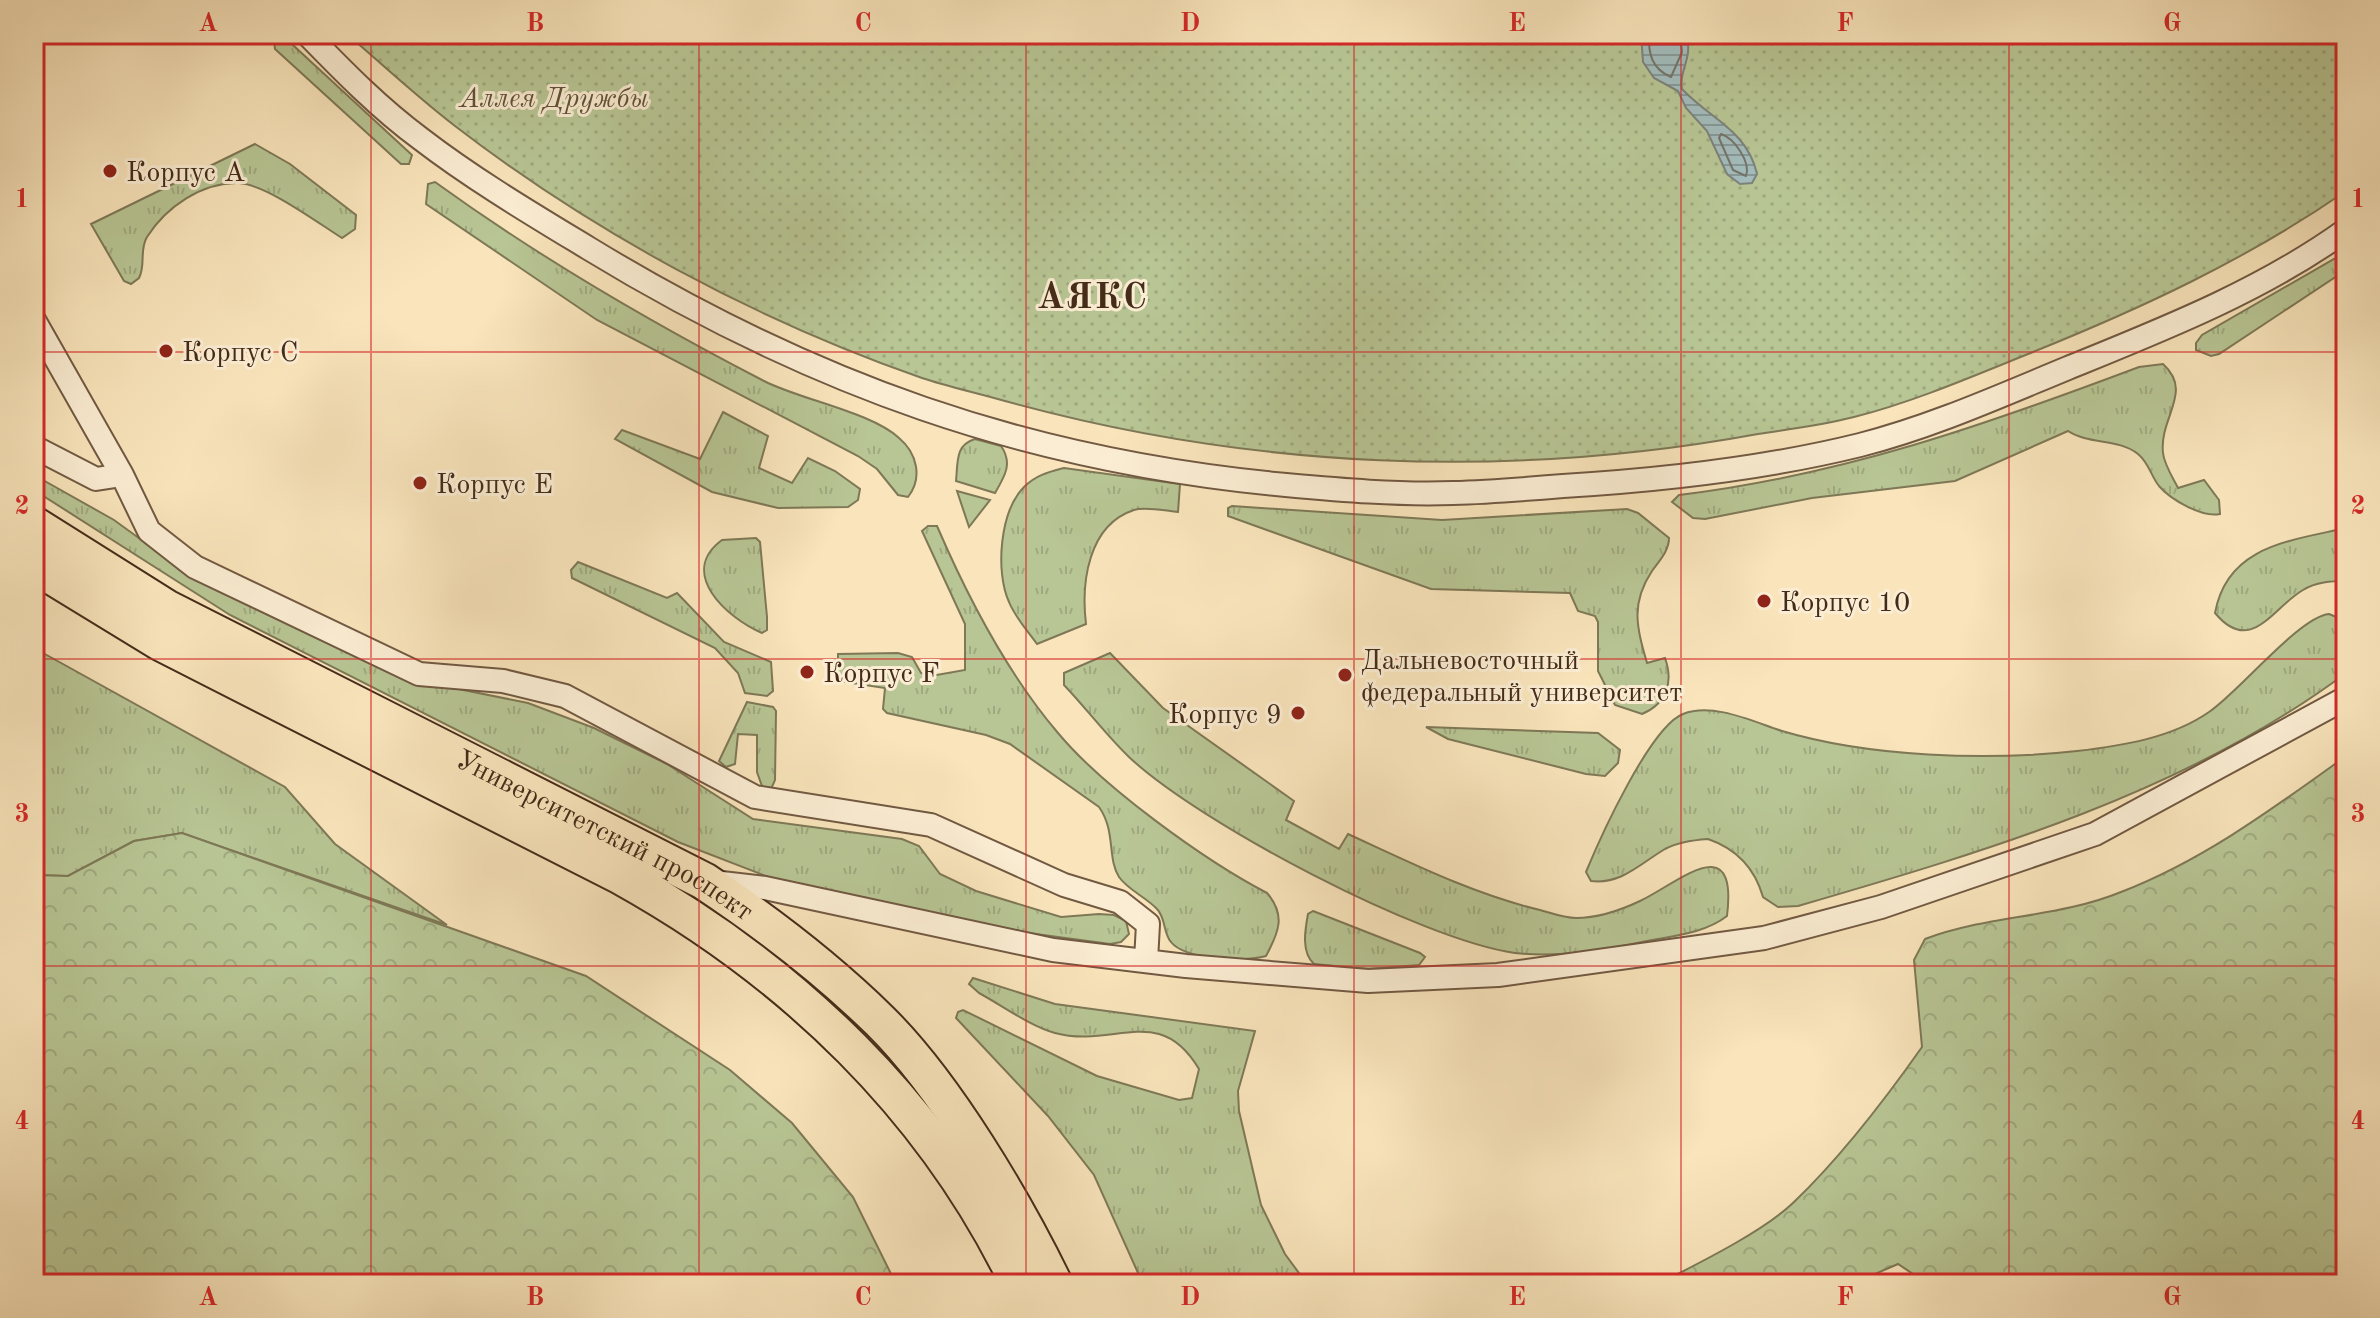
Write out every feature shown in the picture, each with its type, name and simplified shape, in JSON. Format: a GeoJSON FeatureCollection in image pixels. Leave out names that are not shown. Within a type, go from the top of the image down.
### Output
{"type":"FeatureCollection","features":[{"type":"Feature","properties":{"kind":"main road","name":"Университетский проспект"},"geometry":{"type":"LineString","coordinates":[[34,525],[166,608],[704,881],[777,930],[882,1022],[937,1091],[992,1172],[1054,1284]]}},
{"type":"Feature","properties":{"kind":"main road","name":"Университетский проспект"},"geometry":{"type":"LineString","coordinates":[[34,565],[195,661],[621,876],[687,913],[756,962],[788,987],[863,1058],[913,1115],[966,1189],[1019,1284]]}},
{"type":"Feature","properties":{"kind":"street"},"geometry":{"type":"LineString","coordinates":[[307,34],[361,89],[422,140],[549,224],[678,303],[756,341],[935,415],[1096,458],[1195,476],[1321,488],[1450,493],[1674,480],[1861,445],[1968,409],[2158,334],[2254,286],[2346,230]]}},
{"type":"Feature","properties":{"kind":"street"},"geometry":{"type":"LineString","coordinates":[[34,320],[122,475],[149,531],[195,567],[419,674],[503,681],[565,696],[755,797],[931,825],[1064,885],[1120,902],[1148,924],[1146,961]]}},
{"type":"Feature","properties":{"kind":"street"},"geometry":{"type":"LineString","coordinates":[[34,447],[96,479],[122,475]]}},
{"type":"Feature","properties":{"kind":"street"},"geometry":{"type":"LineString","coordinates":[[704,881],[765,888],[1053,950],[1368,981],[1498,975],[1764,938],[1881,907],[2095,834],[2346,698]]}},
{"type":"Feature","properties":{"kind":"green space","name":"Аллея Дружбы"},"geometry":{"type":"Polygon","coordinates":[[[347,34],[2346,34],[2346,191],[2231,261],[2151,301],[1963,380],[1854,417],[1664,449],[1569,458],[1474,462],[1380,460],[1285,453],[1191,441],[1098,424],[1005,401],[922,378],[799,329],[678,270],[563,202],[455,126],[347,34]]]}},
{"type":"Feature","properties":{"kind":"green space"},"geometry":{"type":"Polygon","coordinates":[[[282,35],[412,155],[409,164],[401,164],[275,49],[274,41],[282,35]]]}},
{"type":"Feature","properties":{"kind":"green space"},"geometry":{"type":"Polygon","coordinates":[[[255,144],[290,164],[356,215],[355,229],[342,238],[264,190],[239,183],[225,184],[186,198],[164,216],[147,237],[139,278],[131,284],[124,281],[91,224],[255,144]]]}},
{"type":"Feature","properties":{"kind":"green space"},"geometry":{"type":"Polygon","coordinates":[[[435,182],[555,263],[679,336],[779,388],[887,429],[905,444],[914,458],[916,474],[913,490],[908,497],[898,495],[877,469],[858,456],[597,320],[426,204],[428,184],[435,182]]]}},
{"type":"Feature","properties":{"kind":"green space"},"geometry":{"type":"Polygon","coordinates":[[[2346,252],[2346,270],[2219,354],[2211,356],[2196,350],[2196,343],[2202,335],[2346,252]]]}},
{"type":"Feature","properties":{"kind":"green space"},"geometry":{"type":"Polygon","coordinates":[[[2163,364],[2176,385],[2163,440],[2165,462],[2178,488],[2204,480],[2219,500],[2220,514],[2204,513],[2171,496],[2159,486],[2142,458],[2130,449],[2068,431],[1955,481],[1812,498],[1705,519],[1693,518],[1672,502],[1679,495],[1798,475],[1913,445],[2025,409],[2139,367],[2163,364]]]}},
{"type":"Feature","properties":{"kind":"green space"},"geometry":{"type":"Polygon","coordinates":[[[723,412],[768,436],[759,468],[792,483],[808,458],[835,471],[860,489],[858,500],[848,507],[778,508],[712,492],[615,439],[622,430],[700,459],[723,412]]]}},
{"type":"Feature","properties":{"kind":"green space"},"geometry":{"type":"Polygon","coordinates":[[[975,439],[1001,446],[1005,452],[1006,470],[995,493],[956,481],[961,450],[975,439]]]}},
{"type":"Feature","properties":{"kind":"green space"},"geometry":{"type":"Polygon","coordinates":[[[1064,468],[1180,484],[1178,512],[1134,510],[1106,528],[1097,542],[1087,574],[1086,624],[1037,644],[1009,602],[1002,574],[1002,542],[1010,511],[1024,487],[1038,477],[1064,468]]]}},
{"type":"Feature","properties":{"kind":"green space"},"geometry":{"type":"Polygon","coordinates":[[[34,475],[114,520],[187,573],[424,682],[528,703],[594,728],[667,764],[753,819],[902,839],[919,846],[940,874],[976,891],[1061,917],[1114,915],[1126,921],[1129,934],[1121,942],[1110,944],[1021,932],[797,888],[678,842],[230,615],[34,490],[34,475]]]}},
{"type":"Feature","properties":{"kind":"green space"},"geometry":{"type":"Polygon","coordinates":[[[957,491],[990,500],[969,527],[957,491]]]}},
{"type":"Feature","properties":{"kind":"green space"},"geometry":{"type":"Polygon","coordinates":[[[1228,508],[1442,520],[1627,509],[1638,513],[1669,538],[1665,552],[1645,583],[1638,605],[1640,638],[1647,663],[1665,658],[1668,667],[1666,692],[1657,705],[1642,714],[1615,705],[1598,671],[1598,622],[1595,616],[1578,611],[1570,593],[1431,589],[1228,516],[1228,508]]]}},
{"type":"Feature","properties":{"kind":"green space"},"geometry":{"type":"Polygon","coordinates":[[[928,526],[937,526],[975,607],[1005,660],[1039,710],[1077,754],[1156,821],[1214,862],[1267,893],[1277,909],[1278,924],[1266,956],[1216,958],[1178,948],[1168,938],[1157,909],[1127,886],[1115,870],[1108,825],[1099,807],[1010,744],[986,735],[887,713],[883,709],[885,688],[838,681],[838,654],[898,653],[912,657],[921,673],[931,676],[965,670],[965,624],[922,531],[928,526]]]}},
{"type":"Feature","properties":{"kind":"green space"},"geometry":{"type":"Polygon","coordinates":[[[2346,528],[2346,581],[2324,582],[2308,587],[2271,617],[2250,629],[2240,630],[2228,625],[2215,613],[2222,591],[2233,573],[2247,560],[2283,543],[2346,528]]]}},
{"type":"Feature","properties":{"kind":"green space"},"geometry":{"type":"Polygon","coordinates":[[[756,538],[760,542],[767,617],[767,630],[762,633],[722,606],[706,580],[704,566],[709,553],[722,540],[756,538]]]}},
{"type":"Feature","properties":{"kind":"green space"},"geometry":{"type":"Polygon","coordinates":[[[578,562],[667,598],[677,593],[724,642],[771,662],[773,691],[767,696],[745,693],[738,673],[715,648],[572,578],[571,570],[578,562]]]}},
{"type":"Feature","properties":{"kind":"green space"},"geometry":{"type":"Polygon","coordinates":[[[2329,614],[2346,621],[2346,673],[2285,715],[2220,752],[2153,785],[2013,839],[1798,906],[1778,907],[1763,897],[1743,861],[1728,848],[1708,839],[1670,847],[1612,880],[1591,881],[1586,872],[1614,810],[1641,761],[1670,723],[1683,714],[1707,710],[1720,712],[1816,740],[1928,754],[2005,756],[2111,746],[2163,734],[2195,721],[2222,702],[2302,628],[2316,618],[2329,614]]]}},
{"type":"Feature","properties":{"kind":"green space"},"geometry":{"type":"Polygon","coordinates":[[[34,648],[285,787],[335,844],[447,925],[182,833],[134,841],[68,876],[34,875],[34,648]]]}},
{"type":"Feature","properties":{"kind":"green space"},"geometry":{"type":"Polygon","coordinates":[[[1110,653],[1163,708],[1294,801],[1286,820],[1339,849],[1348,834],[1466,887],[1571,918],[1617,911],[1687,874],[1714,867],[1723,874],[1728,889],[1727,916],[1708,927],[1686,934],[1595,951],[1547,955],[1515,953],[1474,944],[1370,903],[1257,845],[1162,784],[1129,757],[1064,685],[1064,673],[1110,653]]]}},
{"type":"Feature","properties":{"kind":"green space"},"geometry":{"type":"Polygon","coordinates":[[[747,702],[773,707],[776,711],[775,780],[771,789],[763,789],[757,772],[757,735],[738,734],[735,764],[726,767],[719,761],[747,702]]]}},
{"type":"Feature","properties":{"kind":"green space"},"geometry":{"type":"Polygon","coordinates":[[[1426,727],[1598,733],[1620,750],[1618,763],[1605,776],[1586,774],[1448,739],[1426,727]]]}},
{"type":"Feature","properties":{"kind":"green space"},"geometry":{"type":"Polygon","coordinates":[[[2346,756],[2346,1284],[1928,1284],[1898,1264],[1852,1284],[1658,1284],[1729,1247],[1781,1213],[1829,1166],[1877,1108],[1922,1047],[1914,960],[1925,939],[1973,925],[2073,907],[2152,879],[2238,831],[2346,756]]]}},
{"type":"Feature","properties":{"kind":"green space"},"geometry":{"type":"Polygon","coordinates":[[[182,833],[586,976],[730,1070],[792,1123],[853,1197],[896,1284],[34,1284],[34,875],[68,876],[134,841],[182,833]]]}},
{"type":"Feature","properties":{"kind":"green space"},"geometry":{"type":"Polygon","coordinates":[[[1313,911],[1425,957],[1419,965],[1368,969],[1314,964],[1307,953],[1305,940],[1308,914],[1313,911]]]}},
{"type":"Feature","properties":{"kind":"green space"},"geometry":{"type":"Polygon","coordinates":[[[973,978],[1055,1004],[1255,1031],[1238,1091],[1239,1111],[1261,1205],[1285,1254],[1307,1284],[1143,1284],[1094,1175],[1048,1116],[956,1018],[958,1012],[963,1010],[1097,1076],[1179,1100],[1192,1098],[1199,1069],[1184,1049],[1168,1037],[1151,1032],[1076,1036],[1046,1030],[979,993],[969,984],[973,978]]]}},
{"type":"Feature","properties":{"kind":"water"},"geometry":{"type":"Polygon","coordinates":[[[1641,34],[1686,34],[1688,50],[1682,89],[1745,146],[1757,174],[1752,183],[1740,184],[1727,174],[1707,131],[1686,108],[1678,91],[1654,78],[1643,62],[1641,34]]]}},
{"type":"Feature","properties":{"kind":"place","name":"Корпус A"},"geometry":{"type":"Point","coordinates":[110,171]}},
{"type":"Feature","properties":{"kind":"place","name":"Корпус C"},"geometry":{"type":"Point","coordinates":[166,351]}},
{"type":"Feature","properties":{"kind":"place","name":"Корпус E"},"geometry":{"type":"Point","coordinates":[420,483]}},
{"type":"Feature","properties":{"kind":"place","name":"Корпус 10"},"geometry":{"type":"Point","coordinates":[1764,601]}},
{"type":"Feature","properties":{"kind":"place","name":"Корпус F"},"geometry":{"type":"Point","coordinates":[807,672]}},
{"type":"Feature","properties":{"kind":"place","name":"Дальневосточный федеральный университет"},"geometry":{"type":"Point","coordinates":[1345,675]}},
{"type":"Feature","properties":{"kind":"place","name":"Корпус 9"},"geometry":{"type":"Point","coordinates":[1298,713]}},
{"type":"Feature","properties":{"kind":"district","name":"АЯКС"},"geometry":{"type":"Point","coordinates":[1093,295]}}]}
